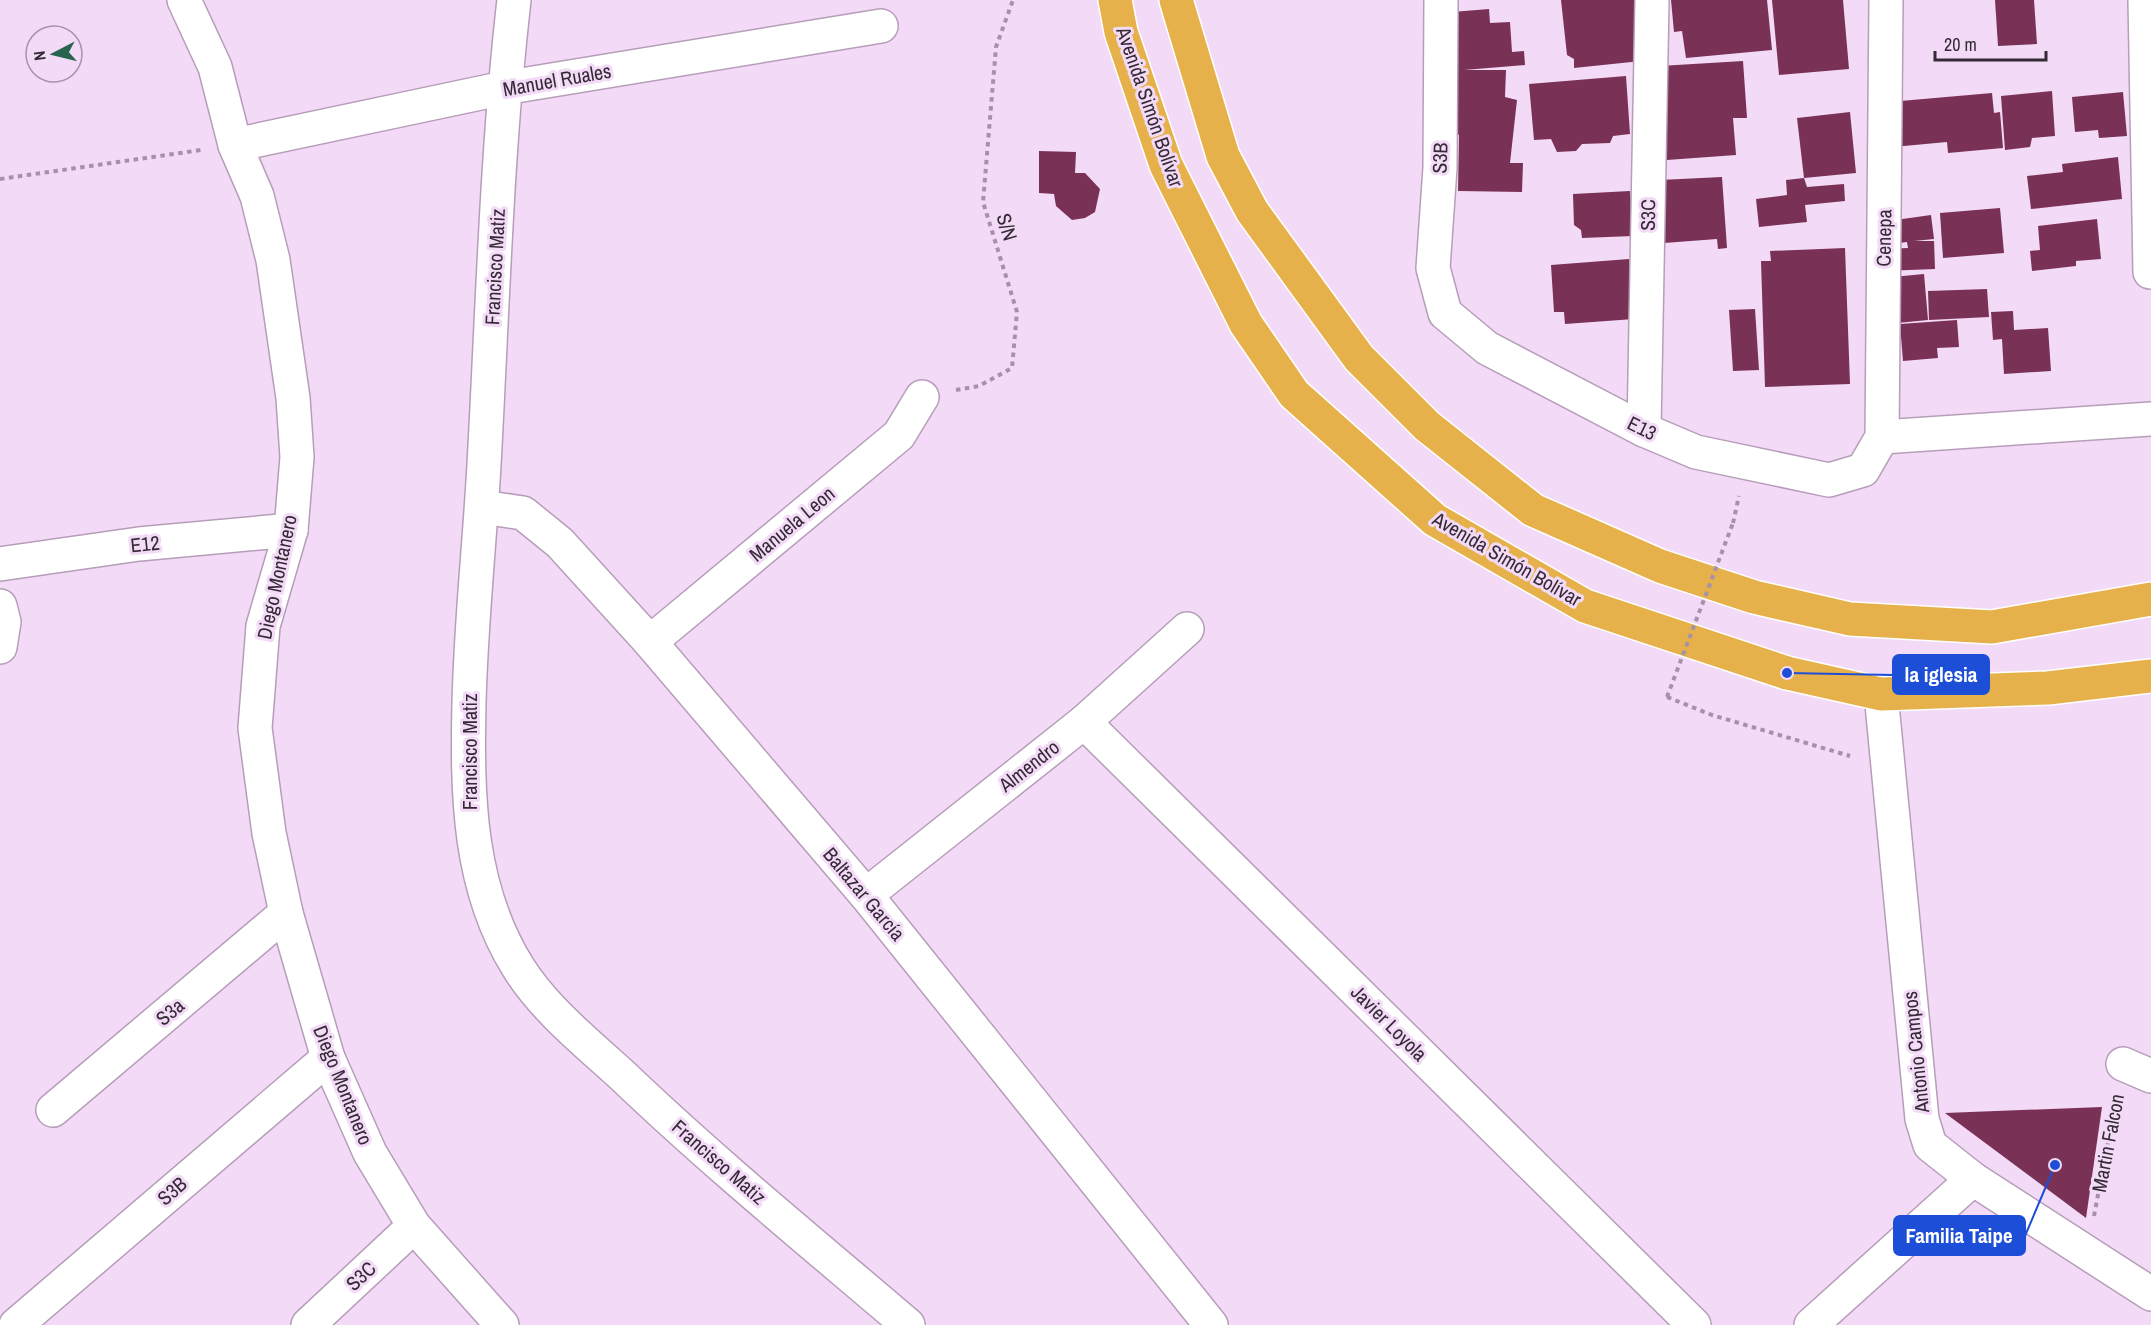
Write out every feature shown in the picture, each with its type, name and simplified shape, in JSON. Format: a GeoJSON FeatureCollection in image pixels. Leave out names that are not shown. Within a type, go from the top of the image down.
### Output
{"type":"FeatureCollection","features":[{"type":"Feature","properties":{"kind":"highway","name":"Avenida Simón Bolívar"},"geometry":{"type":"LineString","coordinates":[[1115,0],[1121,32],[1166,165],[1246,324],[1294,394],[1435,520],[1585,606],[1787,673],[1881,694],[2048,688],[2151,676]]}},
{"type":"Feature","properties":{"kind":"highway"},"geometry":{"type":"LineString","coordinates":[[1176,0],[1222,156],[1252,211],[1359,358],[1427,426],[1533,510],[1660,566],[1754,597],[1850,619],[1992,627],[2151,599]]}},
{"type":"Feature","properties":{"kind":"street","name":"Diego Montanero"},"geometry":{"type":"LineString","coordinates":[[184,0],[215,67],[235,145],[257,196],[273,260],[289,375],[297,457],[291,530],[263,626],[255,728],[269,833],[286,913],[328,1058],[370,1153],[414,1226],[502,1325]]}},
{"type":"Feature","properties":{"kind":"street","name":"Francisco Matiz"},"geometry":{"type":"LineString","coordinates":[[514,0],[504,88],[482,507],[471,618],[467,776],[471,836],[484,888],[519,967],[578,1034],[664,1115],[908,1325]]}},
{"type":"Feature","properties":{"kind":"street","name":"S3B"},"geometry":{"type":"LineString","coordinates":[[1441,0],[1440,168],[1433,268],[1445,313]]}},
{"type":"Feature","properties":{"kind":"street","name":"S3C"},"geometry":{"type":"LineString","coordinates":[[1644,430],[1652,0]]}},
{"type":"Feature","properties":{"kind":"street","name":"Cenepa"},"geometry":{"type":"LineString","coordinates":[[1863,471],[1882,437],[1886,0]]}},
{"type":"Feature","properties":{"kind":"street"},"geometry":{"type":"LineString","coordinates":[[2145,0],[2150,272]]}},
{"type":"Feature","properties":{"kind":"street","name":"Manuel Ruales"},"geometry":{"type":"LineString","coordinates":[[235,145],[504,88],[881,26]]}},
{"type":"Feature","properties":{"kind":"street","name":"E13"},"geometry":{"type":"LineString","coordinates":[[1445,313],[1487,348],[1644,430],[1695,452],[1829,480],[1863,471]]}},
{"type":"Feature","properties":{"kind":"street","name":"Manuela Leon"},"geometry":{"type":"LineString","coordinates":[[650,642],[899,435],[922,397]]}},
{"type":"Feature","properties":{"kind":"street"},"geometry":{"type":"LineString","coordinates":[[1882,437],[2151,418]]}},
{"type":"Feature","properties":{"kind":"street","name":"Baltazar García"},"geometry":{"type":"LineString","coordinates":[[482,507],[523,513],[560,543],[650,642],[866,895],[1211,1325]]}},
{"type":"Feature","properties":{"kind":"street","name":"E12"},"geometry":{"type":"LineString","coordinates":[[0,564],[139,544],[291,530]]}},
{"type":"Feature","properties":{"kind":"street"},"geometry":{"type":"LineString","coordinates":[[0,606],[4,622],[0,647]]}},
{"type":"Feature","properties":{"kind":"street","name":"Almendro"},"geometry":{"type":"LineString","coordinates":[[866,895],[1084,722],[1187,629]]}},
{"type":"Feature","properties":{"kind":"street","name":"Antonio Campos"},"geometry":{"type":"LineString","coordinates":[[1881,694],[1922,1119],[1930,1145],[1973,1179],[2151,1294]]}},
{"type":"Feature","properties":{"kind":"street","name":"Javier Loyola"},"geometry":{"type":"LineString","coordinates":[[1084,722],[1694,1325]]}},
{"type":"Feature","properties":{"kind":"street","name":"S3a"},"geometry":{"type":"LineString","coordinates":[[53,1110],[286,913]]}},
{"type":"Feature","properties":{"kind":"street","name":"S3B"},"geometry":{"type":"LineString","coordinates":[[16,1325],[328,1058]]}},
{"type":"Feature","properties":{"kind":"street"},"geometry":{"type":"LineString","coordinates":[[1811,1325],[1973,1179]]}},
{"type":"Feature","properties":{"kind":"street","name":"S3C"},"geometry":{"type":"LineString","coordinates":[[308,1325],[414,1226]]}},
{"type":"Feature","properties":{"kind":"path","name":"S/N"},"geometry":{"type":"LineString","coordinates":[[922,397],[979,386],[1012,368],[1017,312],[983,202],[996,47],[1013,0]]}},
{"type":"Feature","properties":{"kind":"path"},"geometry":{"type":"LineString","coordinates":[[0,179],[235,145]]}},
{"type":"Feature","properties":{"kind":"path"},"geometry":{"type":"LineString","coordinates":[[1738,500],[1733,523],[1667,697],[1712,715],[1888,767]]}},
{"type":"Feature","properties":{"kind":"path","name":"Martin Falcon"},"geometry":{"type":"LineString","coordinates":[[2087,1252],[2137,1070]]}},
{"type":"Feature","properties":{"kind":"building"},"geometry":{"type":"Polygon","coordinates":[[[1561,0],[1636,0],[1641,61],[1574,68],[1574,59],[1567,55],[1561,0]]]}},
{"type":"Feature","properties":{"kind":"building"},"geometry":{"type":"Polygon","coordinates":[[[1671,0],[1767,0],[1772,50],[1686,58],[1682,31],[1674,32],[1671,0]]]}},
{"type":"Feature","properties":{"kind":"building"},"geometry":{"type":"Polygon","coordinates":[[[1772,0],[1843,0],[1849,69],[1779,75],[1772,0]]]}},
{"type":"Feature","properties":{"kind":"building"},"geometry":{"type":"Polygon","coordinates":[[[1995,0],[2034,0],[2037,44],[1998,46],[1995,0]]]}},
{"type":"Feature","properties":{"kind":"building"},"geometry":{"type":"Polygon","coordinates":[[[1489,9],[1490,23],[1510,22],[1512,52],[1524,51],[1525,65],[1464,70],[1506,70],[1505,97],[1517,100],[1510,163],[1523,163],[1522,192],[1458,191],[1459,135],[1448,130],[1450,68],[1458,70],[1452,12],[1489,9]]]}},
{"type":"Feature","properties":{"kind":"building"},"geometry":{"type":"Polygon","coordinates":[[[1743,61],[1747,118],[1733,118],[1736,155],[1667,160],[1660,66],[1743,61]]]}},
{"type":"Feature","properties":{"kind":"building"},"geometry":{"type":"Polygon","coordinates":[[[1626,76],[1630,134],[1613,136],[1610,143],[1582,144],[1576,151],[1557,152],[1551,139],[1534,140],[1529,84],[1626,76]]]}},
{"type":"Feature","properties":{"kind":"building"},"geometry":{"type":"Polygon","coordinates":[[[2052,91],[2055,136],[2032,138],[2030,147],[2005,150],[2001,96],[2052,91]]]}},
{"type":"Feature","properties":{"kind":"building"},"geometry":{"type":"Polygon","coordinates":[[[2123,92],[2127,136],[2099,138],[2098,130],[2075,132],[2072,97],[2123,92]]]}},
{"type":"Feature","properties":{"kind":"building"},"geometry":{"type":"Polygon","coordinates":[[[1992,93],[1994,113],[2000,112],[2003,148],[1948,153],[1947,142],[1893,147],[1889,102],[1992,93]]]}},
{"type":"Feature","properties":{"kind":"building"},"geometry":{"type":"Polygon","coordinates":[[[1850,112],[1856,173],[1804,178],[1797,118],[1850,112]]]}},
{"type":"Feature","properties":{"kind":"building"},"geometry":{"type":"Polygon","coordinates":[[[1039,151],[1076,152],[1075,173],[1085,173],[1100,189],[1095,212],[1085,218],[1072,220],[1056,206],[1054,194],[1039,193],[1039,151]]]}},
{"type":"Feature","properties":{"kind":"building"},"geometry":{"type":"Polygon","coordinates":[[[2118,157],[2122,199],[2031,209],[2027,176],[2063,172],[2062,164],[2118,157]]]}},
{"type":"Feature","properties":{"kind":"building"},"geometry":{"type":"Polygon","coordinates":[[[1722,177],[1727,248],[1718,249],[1717,239],[1664,243],[1660,180],[1722,177]]]}},
{"type":"Feature","properties":{"kind":"building"},"geometry":{"type":"Polygon","coordinates":[[[1804,178],[1807,187],[1844,184],[1845,201],[1805,205],[1807,222],[1759,227],[1756,199],[1787,195],[1786,180],[1804,178]]]}},
{"type":"Feature","properties":{"kind":"building"},"geometry":{"type":"Polygon","coordinates":[[[1630,191],[1633,236],[1582,238],[1581,230],[1574,225],[1573,194],[1630,191]]]}},
{"type":"Feature","properties":{"kind":"building"},"geometry":{"type":"Polygon","coordinates":[[[2000,208],[2004,253],[1943,258],[1940,213],[2000,208]]]}},
{"type":"Feature","properties":{"kind":"building"},"geometry":{"type":"Polygon","coordinates":[[[1931,215],[1934,239],[1914,241],[1934,241],[1935,269],[1884,271],[1883,249],[1908,248],[1907,242],[1884,245],[1881,222],[1931,215]]]}},
{"type":"Feature","properties":{"kind":"building"},"geometry":{"type":"Polygon","coordinates":[[[2097,219],[2101,259],[2076,261],[2076,266],[2032,271],[2030,251],[2040,250],[2038,226],[2097,219]]]}},
{"type":"Feature","properties":{"kind":"building"},"geometry":{"type":"Polygon","coordinates":[[[1845,248],[1850,384],[1765,387],[1761,261],[1771,261],[1770,251],[1845,248]]]}},
{"type":"Feature","properties":{"kind":"building"},"geometry":{"type":"Polygon","coordinates":[[[1629,259],[1634,319],[1565,324],[1564,312],[1554,312],[1551,265],[1629,259]]]}},
{"type":"Feature","properties":{"kind":"building"},"geometry":{"type":"Polygon","coordinates":[[[1924,274],[1928,320],[1887,324],[1882,278],[1924,274]]]}},
{"type":"Feature","properties":{"kind":"building"},"geometry":{"type":"Polygon","coordinates":[[[1987,289],[1989,317],[1929,320],[1928,291],[1987,289]]]}},
{"type":"Feature","properties":{"kind":"building"},"geometry":{"type":"Polygon","coordinates":[[[1755,309],[1759,370],[1733,371],[1729,310],[1755,309]]]}},
{"type":"Feature","properties":{"kind":"building"},"geometry":{"type":"Polygon","coordinates":[[[2013,311],[2014,330],[2048,328],[2051,371],[2004,374],[2002,339],[1993,340],[1991,312],[2013,311]]]}},
{"type":"Feature","properties":{"kind":"building"},"geometry":{"type":"Polygon","coordinates":[[[1957,320],[1959,347],[1937,348],[1938,358],[1903,361],[1900,324],[1957,320]]]}},
{"type":"Feature","properties":{"kind":"building"},"geometry":{"type":"Polygon","coordinates":[[[2102,1107],[2086,1218],[1945,1113],[2102,1107]]]}},
{"type":"Feature","properties":{"kind":"place","name":"la iglesia"},"geometry":{"type":"Point","coordinates":[1787,673]}},
{"type":"Feature","properties":{"kind":"place","name":"Familia Taipe"},"geometry":{"type":"Point","coordinates":[2055,1165]}}]}
